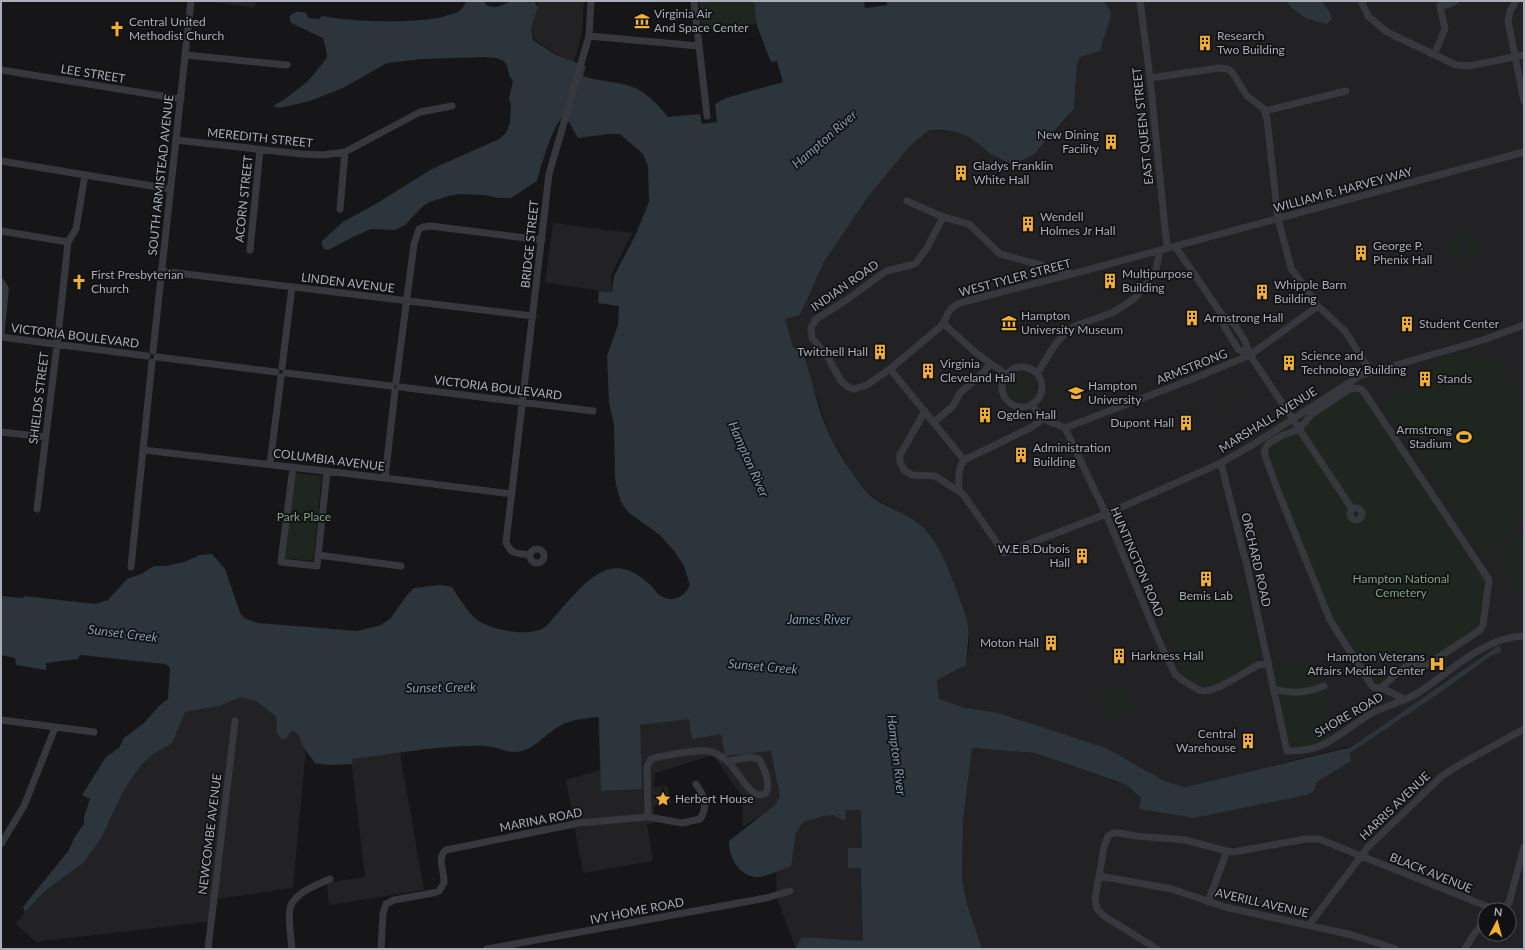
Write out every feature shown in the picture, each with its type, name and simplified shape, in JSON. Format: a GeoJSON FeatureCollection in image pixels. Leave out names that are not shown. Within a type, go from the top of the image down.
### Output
{"type":"FeatureCollection","features":[{"type":"Feature","properties":{"kind":"street","name":"SOUTH ARMISTEAD AVENUE"},"geometry":{"type":"LineString","coordinates":[[131,567],[161,271],[191,1]]}},
{"type":"Feature","properties":{"kind":"street","name":"BRIDGE STREET"},"geometry":{"type":"LineString","coordinates":[[530,556],[514,553],[509,549],[506,542],[550,174],[589,36],[591,1]]}},
{"type":"Feature","properties":{"kind":"street"},"geometry":{"type":"LineString","coordinates":[[694,1],[707,116]]}},
{"type":"Feature","properties":{"kind":"street","name":"EAST QUEEN STREET"},"geometry":{"type":"LineString","coordinates":[[1037,374],[1055,344],[1068,330],[1080,324],[1112,314],[1134,299],[1155,274],[1164,249],[1150,78],[1140,1]]}},
{"type":"Feature","properties":{"kind":"street"},"geometry":{"type":"LineString","coordinates":[[1362,1],[1368,16],[1387,32],[1456,65],[1469,66],[1524,55]]}},
{"type":"Feature","properties":{"kind":"street"},"geometry":{"type":"LineString","coordinates":[[1434,55],[1445,29],[1440,6],[1455,1]]}},
{"type":"Feature","properties":{"kind":"street"},"geometry":{"type":"LineString","coordinates":[[1516,1],[1510,11],[1508,21],[1524,101]]}},
{"type":"Feature","properties":{"kind":"street"},"geometry":{"type":"LineString","coordinates":[[589,36],[699,46]]}},
{"type":"Feature","properties":{"kind":"street"},"geometry":{"type":"LineString","coordinates":[[185,55],[287,65]]}},
{"type":"Feature","properties":{"kind":"street"},"geometry":{"type":"LineString","coordinates":[[1150,78],[1218,68],[1228,69],[1235,75],[1249,98],[1261,106],[1265,111],[1278,219],[1291,268],[1318,306],[1345,331],[1371,372]]}},
{"type":"Feature","properties":{"kind":"street","name":"LEE STREET"},"geometry":{"type":"LineString","coordinates":[[1,70],[181,100]]}},
{"type":"Feature","properties":{"kind":"street"},"geometry":{"type":"LineString","coordinates":[[1265,111],[1346,91]]}},
{"type":"Feature","properties":{"kind":"street","name":"MEREDITH STREET"},"geometry":{"type":"LineString","coordinates":[[176,140],[260,150],[323,155],[345,152],[420,112],[452,106]]}},
{"type":"Feature","properties":{"kind":"street","name":"ACORN STREET"},"geometry":{"type":"LineString","coordinates":[[250,250],[260,150]]}},
{"type":"Feature","properties":{"kind":"street"},"geometry":{"type":"LineString","coordinates":[[340,209],[345,152]]}},
{"type":"Feature","properties":{"kind":"street","name":"WILLIAM R. HARVEY WAY"},"geometry":{"type":"LineString","coordinates":[[1164,249],[1524,152]]}},
{"type":"Feature","properties":{"kind":"street"},"geometry":{"type":"LineString","coordinates":[[1,161],[170,188]]}},
{"type":"Feature","properties":{"kind":"street"},"geometry":{"type":"LineString","coordinates":[[1,230],[68,242],[76,229],[85,175]]}},
{"type":"Feature","properties":{"kind":"street"},"geometry":{"type":"LineString","coordinates":[[907,201],[943,217],[972,226],[989,246],[1000,254],[1072,274]]}},
{"type":"Feature","properties":{"kind":"street","name":"INDIAN ROAD"},"geometry":{"type":"LineString","coordinates":[[851,388],[841,381],[826,354],[814,340],[811,333],[813,323],[816,319],[848,299],[888,270],[916,263],[927,248],[943,217]]}},
{"type":"Feature","properties":{"kind":"street"},"geometry":{"type":"LineString","coordinates":[[385,478],[407,301],[416,236],[419,229],[430,226],[542,240]]}},
{"type":"Feature","properties":{"kind":"street","name":"SHIELDS STREET"},"geometry":{"type":"LineString","coordinates":[[36,509],[46,437],[68,242]]}},
{"type":"Feature","properties":{"kind":"street"},"geometry":{"type":"LineString","coordinates":[[1175,246],[1222,315],[1224,326],[1238,349],[1250,355],[1352,509]]}},
{"type":"Feature","properties":{"kind":"street","name":"WEST TYLER STREET"},"geometry":{"type":"LineString","coordinates":[[851,388],[858,388],[867,385],[890,369],[944,324],[948,311],[954,305],[968,300],[1164,249]]}},
{"type":"Feature","properties":{"kind":"street","name":"LINDEN AVENUE"},"geometry":{"type":"LineString","coordinates":[[161,271],[533,316]]}},
{"type":"Feature","properties":{"kind":"street"},"geometry":{"type":"LineString","coordinates":[[1,282],[5,288],[1,333]]}},
{"type":"Feature","properties":{"kind":"street"},"geometry":{"type":"LineString","coordinates":[[270,464],[292,287]]}},
{"type":"Feature","properties":{"kind":"street","name":"ARMSTRONG"},"geometry":{"type":"LineString","coordinates":[[1065,428],[1195,378],[1250,355],[1318,306]]}},
{"type":"Feature","properties":{"kind":"street"},"geometry":{"type":"LineString","coordinates":[[944,324],[990,364],[1007,375]]}},
{"type":"Feature","properties":{"kind":"street","name":"MARSHALL AVENUE"},"geometry":{"type":"LineString","coordinates":[[958,491],[963,494],[1004,553],[1106,514],[1221,463],[1254,444],[1361,375],[1483,340],[1524,325]]}},
{"type":"Feature","properties":{"kind":"street","name":"VICTORIA BOULEVARD"},"geometry":{"type":"LineString","coordinates":[[1,337],[593,411]]}},
{"type":"Feature","properties":{"kind":"street"},"geometry":{"type":"LineString","coordinates":[[934,422],[953,406],[960,393],[983,373],[990,364]]}},
{"type":"Feature","properties":{"kind":"street"},"geometry":{"type":"LineString","coordinates":[[1018,368],[1032,370],[1037,374],[1042,385],[1042,391],[1037,401],[1026,407],[1012,405],[1007,400],[1002,388],[1003,381],[1007,375],[1012,370],[1018,368]]}},
{"type":"Feature","properties":{"kind":"street"},"geometry":{"type":"LineString","coordinates":[[890,369],[964,460]]}},
{"type":"Feature","properties":{"kind":"street"},"geometry":{"type":"LineString","coordinates":[[1382,688],[1402,668],[1408,666],[1427,665],[1480,630],[1483,625],[1489,580],[1361,389],[1354,388],[1350,389],[1312,414],[1299,429],[1281,436],[1270,443],[1266,447],[1265,457],[1335,630],[1372,686],[1375,688],[1382,688],[1404,698]]}},
{"type":"Feature","properties":{"kind":"street"},"geometry":{"type":"LineString","coordinates":[[1032,404],[1039,416],[1047,422],[1053,422],[1065,428]]}},
{"type":"Feature","properties":{"kind":"street"},"geometry":{"type":"LineString","coordinates":[[925,411],[900,455],[900,462],[904,470],[912,476],[935,476],[958,491]]}},
{"type":"Feature","properties":{"kind":"street"},"geometry":{"type":"LineString","coordinates":[[958,491],[959,471],[964,460],[1032,428],[1043,419]]}},
{"type":"Feature","properties":{"kind":"street","name":"HUNTINGTON ROAD"},"geometry":{"type":"LineString","coordinates":[[1065,428],[1106,514],[1159,640],[1175,674],[1182,680],[1203,691],[1211,690],[1258,666],[1269,663]]}},
{"type":"Feature","properties":{"kind":"street"},"geometry":{"type":"LineString","coordinates":[[1,432],[46,437]]}},
{"type":"Feature","properties":{"kind":"street","name":"COLUMBIA AVENUE"},"geometry":{"type":"LineString","coordinates":[[143,450],[512,494]]}},
{"type":"Feature","properties":{"kind":"street","name":"ORCHARD ROAD"},"geometry":{"type":"LineString","coordinates":[[1221,463],[1242,551],[1246,561],[1287,751]]}},
{"type":"Feature","properties":{"kind":"street"},"geometry":{"type":"LineString","coordinates":[[293,467],[281,562],[317,566],[327,472]]}},
{"type":"Feature","properties":{"kind":"street"},"geometry":{"type":"LineString","coordinates":[[318,555],[402,566]]}},
{"type":"Feature","properties":{"kind":"street","name":"SHORE ROAD"},"geometry":{"type":"LineString","coordinates":[[1287,751],[1300,751],[1319,746],[1338,736],[1370,715],[1419,692],[1490,644],[1506,638],[1524,636]]}},
{"type":"Feature","properties":{"kind":"street"},"geometry":{"type":"LineString","coordinates":[[1274,688],[1288,692],[1298,692],[1318,689],[1324,686]]}},
{"type":"Feature","properties":{"kind":"street"},"geometry":{"type":"LineString","coordinates":[[1,720],[94,732]]}},
{"type":"Feature","properties":{"kind":"street","name":"NEWCOMBE AVENUE"},"geometry":{"type":"LineString","coordinates":[[208,949],[235,721]]}},
{"type":"Feature","properties":{"kind":"street"},"geometry":{"type":"LineString","coordinates":[[1,844],[24,806],[55,728]]}},
{"type":"Feature","properties":{"kind":"street","name":"HARRIS AVENUE"},"geometry":{"type":"LineString","coordinates":[[1099,876],[1104,847],[1108,836],[1113,833],[1184,840],[1227,851],[1239,851],[1316,839],[1360,855],[1448,772],[1524,729]]}},
{"type":"Feature","properties":{"kind":"street"},"geometry":{"type":"LineString","coordinates":[[696,784],[705,798],[703,814],[700,819],[682,823],[648,817],[647,767],[651,759],[658,757],[706,751],[714,753],[728,761],[754,794],[761,796],[766,793],[768,782],[759,759],[751,757],[728,761]]}},
{"type":"Feature","properties":{"kind":"street","name":"MARINA ROAD"},"geometry":{"type":"LineString","coordinates":[[381,949],[383,913],[386,904],[394,900],[439,891],[444,883],[441,858],[442,854],[446,850],[579,823],[648,817]]}},
{"type":"Feature","properties":{"kind":"street"},"geometry":{"type":"LineString","coordinates":[[1509,902],[1524,847]]}},
{"type":"Feature","properties":{"kind":"street"},"geometry":{"type":"LineString","coordinates":[[1208,902],[1227,851]]}},
{"type":"Feature","properties":{"kind":"street"},"geometry":{"type":"LineString","coordinates":[[1309,925],[1360,855]]}},
{"type":"Feature","properties":{"kind":"street","name":"BLACK AVENUE"},"geometry":{"type":"LineString","coordinates":[[1360,855],[1477,903]]}},
{"type":"Feature","properties":{"kind":"street"},"geometry":{"type":"LineString","coordinates":[[1099,876],[1094,899],[1097,909],[1104,916],[1157,949]]}},
{"type":"Feature","properties":{"kind":"street","name":"AVERILL AVENUE"},"geometry":{"type":"LineString","coordinates":[[1099,876],[1172,889],[1225,908],[1352,935],[1396,949]]}},
{"type":"Feature","properties":{"kind":"street"},"geometry":{"type":"LineString","coordinates":[[292,949],[290,912],[292,905],[298,896],[314,886],[330,879]]}},
{"type":"Feature","properties":{"kind":"street","name":"IVY HOME ROAD"},"geometry":{"type":"LineString","coordinates":[[487,949],[766,898],[790,891]]}},
{"type":"Feature","properties":{"kind":"street"},"geometry":{"type":"LineString","coordinates":[[1465,949],[1477,931]]}},
{"type":"Feature","properties":{"kind":"shaded area"},"geometry":{"type":"Polygon","coordinates":[[[207,1],[256,1],[255,8],[207,1]]]}},
{"type":"Feature","properties":{"kind":"shaded area"},"geometry":{"type":"Polygon","coordinates":[[[538,1],[584,1],[582,32],[574,62],[556,54],[534,39],[531,28],[538,7],[538,1]]]}},
{"type":"Feature","properties":{"kind":"shaded area","name":"Hampton University"},"geometry":{"type":"Polygon","coordinates":[[[1103,1],[1286,1],[1298,14],[1311,21],[1327,24],[1332,19],[1331,14],[1322,1],[1524,1],[1524,949],[982,949],[980,945],[967,904],[962,879],[963,821],[972,748],[1035,753],[1128,786],[1141,798],[1139,809],[1194,818],[1314,791],[1317,782],[1351,761],[1350,748],[1346,747],[1185,787],[1163,780],[1106,748],[939,700],[937,680],[966,665],[969,645],[967,621],[961,601],[941,552],[930,535],[918,523],[876,499],[865,490],[850,469],[829,434],[814,389],[793,347],[785,319],[800,315],[824,262],[868,197],[909,147],[929,130],[956,132],[969,137],[991,154],[1050,136],[1065,121],[1074,109],[1077,64],[1080,57],[1101,51],[1111,11],[1103,1]]]}},
{"type":"Feature","properties":{"kind":"shaded area"},"geometry":{"type":"Polygon","coordinates":[[[553,223],[632,233],[611,275],[612,292],[545,283],[553,223]]]}},
{"type":"Feature","properties":{"kind":"shaded area"},"geometry":{"type":"Polygon","coordinates":[[[596,668],[869,773],[768,811],[743,827],[742,796],[715,758],[710,756],[655,773],[654,787],[667,786],[671,803],[654,806],[654,823],[647,824],[653,861],[583,873],[566,780],[600,770],[596,668]]]}},
{"type":"Feature","properties":{"kind":"shaded area"},"geometry":{"type":"Polygon","coordinates":[[[246,695],[298,730],[306,748],[293,888],[217,899],[214,921],[36,942],[16,924],[174,711],[246,695]]]}},
{"type":"Feature","properties":{"kind":"shaded area"},"geometry":{"type":"Polygon","coordinates":[[[400,753],[424,890],[329,905],[327,883],[365,877],[351,758],[400,753]]]}},
{"type":"Feature","properties":{"kind":"shaded area"},"geometry":{"type":"Polygon","coordinates":[[[868,806],[868,949],[796,949],[777,898],[776,865],[799,812],[868,806]]]}},
{"type":"Feature","properties":{"kind":"green space"},"geometry":{"type":"Polygon","coordinates":[[[699,1],[754,1],[757,24],[702,30],[699,1]]]}},
{"type":"Feature","properties":{"kind":"green space"},"geometry":{"type":"Polygon","coordinates":[[[1472,233],[1478,254],[1469,257],[1463,236],[1472,233]]]}},
{"type":"Feature","properties":{"kind":"green space"},"geometry":{"type":"Polygon","coordinates":[[[1459,237],[1465,258],[1455,261],[1449,240],[1459,237]]]}},
{"type":"Feature","properties":{"kind":"green space","name":"Armstrong Stadium"},"geometry":{"type":"Polygon","coordinates":[[[1454,355],[1478,355],[1477,358],[1483,360],[1484,358],[1489,362],[1493,359],[1524,404],[1524,519],[1510,529],[1512,532],[1482,553],[1427,468],[1383,406],[1392,398],[1393,399],[1399,396],[1398,394],[1409,390],[1417,375],[1437,360],[1454,355]]]}},
{"type":"Feature","properties":{"kind":"green space"},"geometry":{"type":"Polygon","coordinates":[[[1021,373],[1031,377],[1035,387],[1031,397],[1021,401],[1011,397],[1007,387],[1011,377],[1021,373]]]}},
{"type":"Feature","properties":{"kind":"green space","name":"Hampton National Cemetery"},"geometry":{"type":"Polygon","coordinates":[[[1354,381],[1362,385],[1492,580],[1485,629],[1427,668],[1404,670],[1378,698],[1339,640],[1305,563],[1258,444],[1354,381]]]}},
{"type":"Feature","properties":{"kind":"green space"},"geometry":{"type":"Polygon","coordinates":[[[1240,390],[1242,394],[1213,406],[1211,402],[1240,390]]]}},
{"type":"Feature","properties":{"kind":"green space","name":"Park Place"},"geometry":{"type":"Polygon","coordinates":[[[295,473],[322,476],[313,561],[285,558],[295,473]]]}},
{"type":"Feature","properties":{"kind":"green space"},"geometry":{"type":"Polygon","coordinates":[[[1524,532],[1524,587],[1516,592],[1491,553],[1524,532]]]}},
{"type":"Feature","properties":{"kind":"green space"},"geometry":{"type":"Polygon","coordinates":[[[1242,585],[1256,643],[1261,641],[1261,655],[1259,660],[1217,685],[1206,686],[1193,682],[1178,671],[1175,665],[1180,663],[1157,611],[1185,600],[1187,603],[1213,593],[1215,597],[1242,585]]]}},
{"type":"Feature","properties":{"kind":"green space"},"geometry":{"type":"Polygon","coordinates":[[[1316,661],[1322,685],[1290,691],[1278,686],[1277,670],[1316,661]]]}},
{"type":"Feature","properties":{"kind":"green space"},"geometry":{"type":"Polygon","coordinates":[[[1119,684],[1133,706],[1109,720],[1096,698],[1119,684]]]}},
{"type":"Feature","properties":{"kind":"green space"},"geometry":{"type":"Polygon","coordinates":[[[1318,691],[1325,694],[1333,732],[1326,739],[1317,744],[1304,747],[1294,746],[1290,742],[1285,729],[1279,692],[1318,691]]]}},
{"type":"Feature","properties":{"kind":"water","name":"James River"},"geometry":{"type":"Polygon","coordinates":[[[466,1],[483,1],[488,6],[497,7],[512,1],[534,1],[538,7],[531,28],[533,40],[556,55],[586,66],[583,76],[635,88],[648,96],[668,117],[700,114],[702,124],[717,122],[715,104],[726,98],[783,82],[777,61],[771,62],[757,26],[754,1],[864,1],[865,8],[887,5],[887,1],[1103,1],[1111,11],[1101,51],[1080,57],[1077,64],[1074,109],[1034,154],[1013,165],[991,154],[969,137],[956,132],[929,130],[909,147],[868,197],[824,262],[800,315],[785,319],[793,347],[801,348],[825,424],[845,462],[869,494],[882,504],[912,519],[926,530],[941,552],[948,569],[967,620],[968,643],[966,665],[937,680],[939,699],[966,708],[998,713],[1106,748],[1163,780],[1185,787],[1350,748],[1498,646],[1501,650],[1500,653],[1492,655],[1438,694],[1350,753],[1351,761],[1317,782],[1314,791],[1307,795],[1194,818],[1139,809],[1141,798],[1128,786],[1035,753],[972,748],[963,821],[962,879],[967,904],[982,949],[796,949],[802,937],[863,941],[861,868],[848,868],[848,848],[862,848],[861,810],[846,810],[845,821],[833,815],[803,822],[796,833],[791,866],[761,877],[746,874],[736,865],[729,847],[729,841],[775,805],[780,796],[771,751],[725,756],[721,734],[692,739],[689,719],[640,725],[642,789],[601,791],[599,717],[566,723],[553,730],[530,748],[516,752],[486,746],[422,749],[352,759],[353,764],[328,765],[315,763],[304,748],[297,733],[291,731],[287,738],[282,739],[276,730],[276,716],[257,702],[241,697],[219,706],[185,712],[172,743],[152,755],[141,765],[125,788],[100,840],[83,863],[46,890],[25,912],[23,907],[69,850],[74,838],[84,824],[84,817],[90,799],[82,795],[106,757],[119,748],[124,738],[144,723],[159,706],[168,699],[170,668],[164,664],[82,655],[80,655],[78,659],[46,663],[46,670],[16,665],[15,658],[1,655],[1,596],[23,598],[24,596],[96,604],[108,600],[127,579],[141,574],[154,566],[166,566],[184,562],[200,555],[212,554],[225,569],[240,613],[244,618],[257,623],[358,631],[381,625],[391,618],[407,595],[414,588],[440,585],[452,587],[469,612],[482,623],[510,631],[530,632],[545,627],[590,579],[610,569],[616,568],[628,570],[643,579],[658,594],[668,599],[681,596],[690,585],[684,566],[675,552],[660,535],[629,513],[621,502],[615,478],[614,425],[609,402],[607,356],[618,325],[619,306],[598,303],[599,291],[612,292],[614,276],[635,236],[649,202],[648,166],[643,154],[620,134],[578,138],[569,122],[563,117],[551,138],[537,181],[511,198],[459,194],[448,196],[423,206],[405,225],[395,230],[371,229],[330,249],[325,250],[322,246],[322,241],[343,222],[379,202],[432,169],[499,139],[506,133],[510,123],[511,104],[509,99],[513,81],[504,61],[496,58],[422,59],[387,63],[343,88],[310,101],[279,108],[273,106],[285,99],[308,81],[327,58],[323,38],[291,23],[289,17],[299,12],[306,13],[308,18],[319,19],[322,16],[352,20],[412,21],[447,16],[459,11],[464,6],[466,1]]]}},
{"type":"Feature","properties":{"kind":"water"},"geometry":{"type":"Polygon","coordinates":[[[1286,1],[1322,1],[1331,14],[1332,19],[1327,24],[1308,19],[1295,11],[1286,1]]]}},
{"type":"Feature","properties":{"kind":"place","name":"Virginia Air And Space Center"},"geometry":{"type":"Point","coordinates":[642,21]}},
{"type":"Feature","properties":{"kind":"place","name":"Central United Methodist Church"},"geometry":{"type":"Point","coordinates":[117,29]}},
{"type":"Feature","properties":{"kind":"place","name":"Research Two Building"},"geometry":{"type":"Point","coordinates":[1205,43]}},
{"type":"Feature","properties":{"kind":"place","name":"New Dining Facility"},"geometry":{"type":"Point","coordinates":[1111,142]}},
{"type":"Feature","properties":{"kind":"place","name":"Gladys Franklin White Hall"},"geometry":{"type":"Point","coordinates":[961,173]}},
{"type":"Feature","properties":{"kind":"place","name":"Wendell Holmes Jr Hall"},"geometry":{"type":"Point","coordinates":[1028,224]}},
{"type":"Feature","properties":{"kind":"place","name":"George P. Phenix Hall"},"geometry":{"type":"Point","coordinates":[1361,253]}},
{"type":"Feature","properties":{"kind":"place","name":"Multipurpose Building"},"geometry":{"type":"Point","coordinates":[1110,281]}},
{"type":"Feature","properties":{"kind":"place","name":"First Presbyterian Church"},"geometry":{"type":"Point","coordinates":[79,282]}},
{"type":"Feature","properties":{"kind":"place","name":"Whipple Barn Building"},"geometry":{"type":"Point","coordinates":[1262,292]}},
{"type":"Feature","properties":{"kind":"place","name":"Armstrong Hall"},"geometry":{"type":"Point","coordinates":[1192,318]}},
{"type":"Feature","properties":{"kind":"place","name":"Hampton University Museum"},"geometry":{"type":"Point","coordinates":[1009,323]}},
{"type":"Feature","properties":{"kind":"place","name":"Student Center"},"geometry":{"type":"Point","coordinates":[1407,324]}},
{"type":"Feature","properties":{"kind":"place","name":"Twitchell Hall"},"geometry":{"type":"Point","coordinates":[880,352]}},
{"type":"Feature","properties":{"kind":"place","name":"Science and Technology Building"},"geometry":{"type":"Point","coordinates":[1289,363]}},
{"type":"Feature","properties":{"kind":"place","name":"Virginia Cleveland Hall"},"geometry":{"type":"Point","coordinates":[928,371]}},
{"type":"Feature","properties":{"kind":"place","name":"Stands"},"geometry":{"type":"Point","coordinates":[1425,379]}},
{"type":"Feature","properties":{"kind":"place","name":"Hampton University"},"geometry":{"type":"Point","coordinates":[1076,393]}},
{"type":"Feature","properties":{"kind":"place","name":"Ogden Hall"},"geometry":{"type":"Point","coordinates":[985,415]}},
{"type":"Feature","properties":{"kind":"place","name":"Dupont Hall"},"geometry":{"type":"Point","coordinates":[1186,423]}},
{"type":"Feature","properties":{"kind":"place","name":"Armstrong Stadium"},"geometry":{"type":"Point","coordinates":[1464,437]}},
{"type":"Feature","properties":{"kind":"place","name":"Administration Building"},"geometry":{"type":"Point","coordinates":[1021,455]}},
{"type":"Feature","properties":{"kind":"place","name":"W.E.B.Dubois Hall"},"geometry":{"type":"Point","coordinates":[1082,556]}},
{"type":"Feature","properties":{"kind":"place","name":"Bemis Lab"},"geometry":{"type":"Point","coordinates":[1206,579]}},
{"type":"Feature","properties":{"kind":"place","name":"Moton Hall"},"geometry":{"type":"Point","coordinates":[1051,643]}},
{"type":"Feature","properties":{"kind":"place","name":"Harkness Hall"},"geometry":{"type":"Point","coordinates":[1119,656]}},
{"type":"Feature","properties":{"kind":"place","name":"Hampton Veterans Affairs Medical Center"},"geometry":{"type":"Point","coordinates":[1437,664]}},
{"type":"Feature","properties":{"kind":"place","name":"Central Warehouse"},"geometry":{"type":"Point","coordinates":[1248,741]}},
{"type":"Feature","properties":{"kind":"place","name":"Herbert House"},"geometry":{"type":"Point","coordinates":[663,799]}},
{"type":"Feature","properties":{"kind":"water label","name":"Hampton River"},"geometry":{"type":"Point","coordinates":[824,139]}},
{"type":"Feature","properties":{"kind":"water label","name":"Hampton River"},"geometry":{"type":"Point","coordinates":[749,459]}},
{"type":"Feature","properties":{"kind":"water label","name":"Sunset Creek"},"geometry":{"type":"Point","coordinates":[123,633]}},
{"type":"Feature","properties":{"kind":"water label","name":"Sunset Creek"},"geometry":{"type":"Point","coordinates":[763,666]}},
{"type":"Feature","properties":{"kind":"water label","name":"Sunset Creek"},"geometry":{"type":"Point","coordinates":[441,687]}},
{"type":"Feature","properties":{"kind":"water label","name":"Hampton River"},"geometry":{"type":"Point","coordinates":[897,755]}}]}
